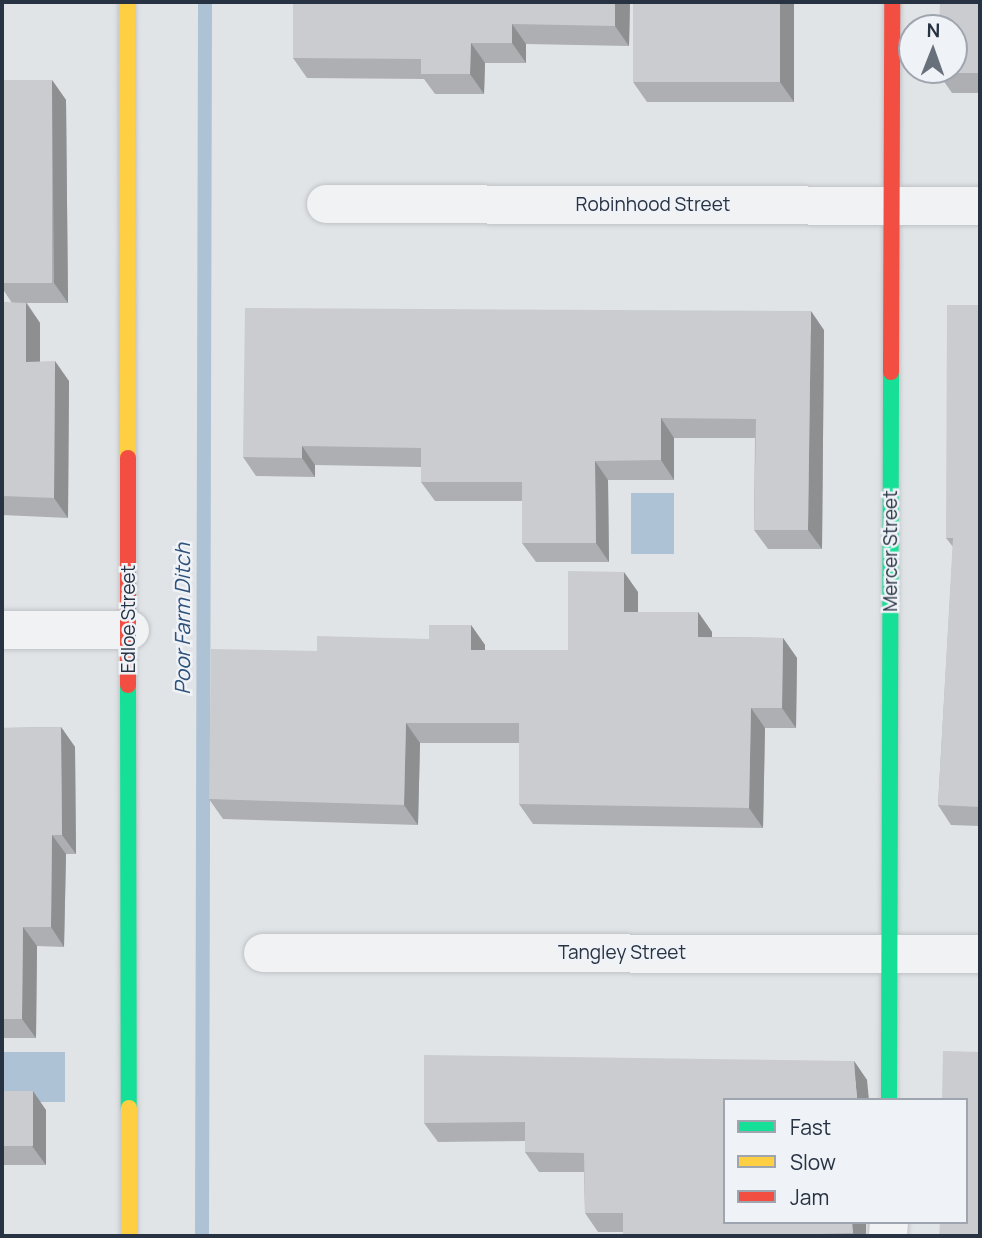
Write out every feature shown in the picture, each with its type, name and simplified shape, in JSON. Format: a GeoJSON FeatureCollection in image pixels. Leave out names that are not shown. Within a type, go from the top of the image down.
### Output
{"type":"FeatureCollection","features":[{"type":"Feature","properties":{"kind":"street","name":"Edloe Street"},"geometry":{"type":"LineString","coordinates":[[127,2],[129,1236]]}},
{"type":"Feature","properties":{"kind":"street","name":"Mercer Street"},"geometry":{"type":"LineString","coordinates":[[889,1098],[892,2]]}},
{"type":"Feature","properties":{"kind":"street","name":"Robinhood Street"},"geometry":{"type":"LineString","coordinates":[[326,204],[980,206]]}},
{"type":"Feature","properties":{"kind":"street"},"geometry":{"type":"LineString","coordinates":[[2,630],[130,630]]}},
{"type":"Feature","properties":{"kind":"street","name":"Tangley Street"},"geometry":{"type":"LineString","coordinates":[[263,953],[980,954]]}},
{"type":"Feature","properties":{"kind":"water"},"geometry":{"type":"Polygon","coordinates":[[[631,493],[674,493],[674,554],[631,554],[631,493]]]}},
{"type":"Feature","properties":{"kind":"water"},"geometry":{"type":"Polygon","coordinates":[[[2,1052],[65,1052],[65,1102],[2,1102],[2,1052]]]}},
{"type":"Feature","properties":{"kind":"building"},"geometry":{"type":"Polygon","coordinates":[[[293,2],[615,2],[615,26],[512,24],[512,43],[471,43],[470,74],[421,74],[421,59],[293,58],[293,2]]]}},
{"type":"Feature","properties":{"kind":"building"},"geometry":{"type":"Polygon","coordinates":[[[633,2],[780,2],[780,82],[633,82],[633,2]]]}},
{"type":"Feature","properties":{"kind":"building"},"geometry":{"type":"Polygon","coordinates":[[[940,2],[980,2],[980,73],[968,73],[968,14],[940,14],[940,2]]]}},
{"type":"Feature","properties":{"kind":"building"},"geometry":{"type":"Polygon","coordinates":[[[2,80],[52,80],[52,283],[2,283],[2,80]]]}},
{"type":"Feature","properties":{"kind":"building"},"geometry":{"type":"Polygon","coordinates":[[[2,302],[26,303],[26,362],[55,361],[54,498],[2,496],[2,302]]]}},
{"type":"Feature","properties":{"kind":"building"},"geometry":{"type":"Polygon","coordinates":[[[947,305],[980,305],[980,807],[938,805],[953,538],[946,538],[947,305]]]}},
{"type":"Feature","properties":{"kind":"building"},"geometry":{"type":"Polygon","coordinates":[[[245,308],[811,311],[808,530],[754,530],[756,419],[661,418],[661,460],[595,461],[596,543],[522,543],[522,482],[421,482],[421,448],[302,446],[302,458],[243,457],[245,308]]]}},
{"type":"Feature","properties":{"kind":"building"},"geometry":{"type":"Polygon","coordinates":[[[568,571],[624,572],[624,612],[698,612],[698,637],[783,638],[782,708],[751,708],[749,808],[519,804],[519,723],[406,723],[404,805],[209,799],[211,649],[317,651],[317,636],[429,639],[429,625],[471,625],[471,650],[568,650],[568,571]]]}},
{"type":"Feature","properties":{"kind":"building"},"geometry":{"type":"Polygon","coordinates":[[[61,727],[62,835],[52,835],[51,927],[23,927],[22,1019],[2,1019],[2,728],[61,727]]]}},
{"type":"Feature","properties":{"kind":"building"},"geometry":{"type":"Polygon","coordinates":[[[943,1051],[980,1052],[980,1236],[939,1236],[940,1224],[968,1224],[968,1098],[942,1098],[943,1051]]]}},
{"type":"Feature","properties":{"kind":"building"},"geometry":{"type":"Polygon","coordinates":[[[424,1055],[854,1061],[857,1098],[723,1098],[723,1224],[852,1224],[853,1233],[819,1236],[623,1236],[623,1213],[585,1213],[584,1153],[525,1152],[525,1122],[424,1123],[424,1055]]]}},
{"type":"Feature","properties":{"kind":"building"},"geometry":{"type":"Polygon","coordinates":[[[2,1091],[33,1091],[33,1146],[2,1146],[2,1091]]]}},
{"type":"Feature","properties":{"kind":"waterway","name":"Poor Farm Ditch"},"geometry":{"type":"LineString","coordinates":[[202,1236],[205,2]]}},
{"type":"Feature","properties":{"kind":"traffic: fast"},"geometry":{"type":"LineString","coordinates":[[889,1098],[891,372]]}},
{"type":"Feature","properties":{"kind":"traffic: fast"},"geometry":{"type":"LineString","coordinates":[[128,685],[129,1108]]}},
{"type":"Feature","properties":{"kind":"traffic: slow"},"geometry":{"type":"LineString","coordinates":[[127,2],[128,458]]}},
{"type":"Feature","properties":{"kind":"traffic: slow"},"geometry":{"type":"LineString","coordinates":[[129,1108],[129,1236]]}},
{"type":"Feature","properties":{"kind":"traffic: jam"},"geometry":{"type":"LineString","coordinates":[[891,372],[892,2]]}},
{"type":"Feature","properties":{"kind":"traffic: jam"},"geometry":{"type":"LineString","coordinates":[[128,458],[128,685]]}}]}
